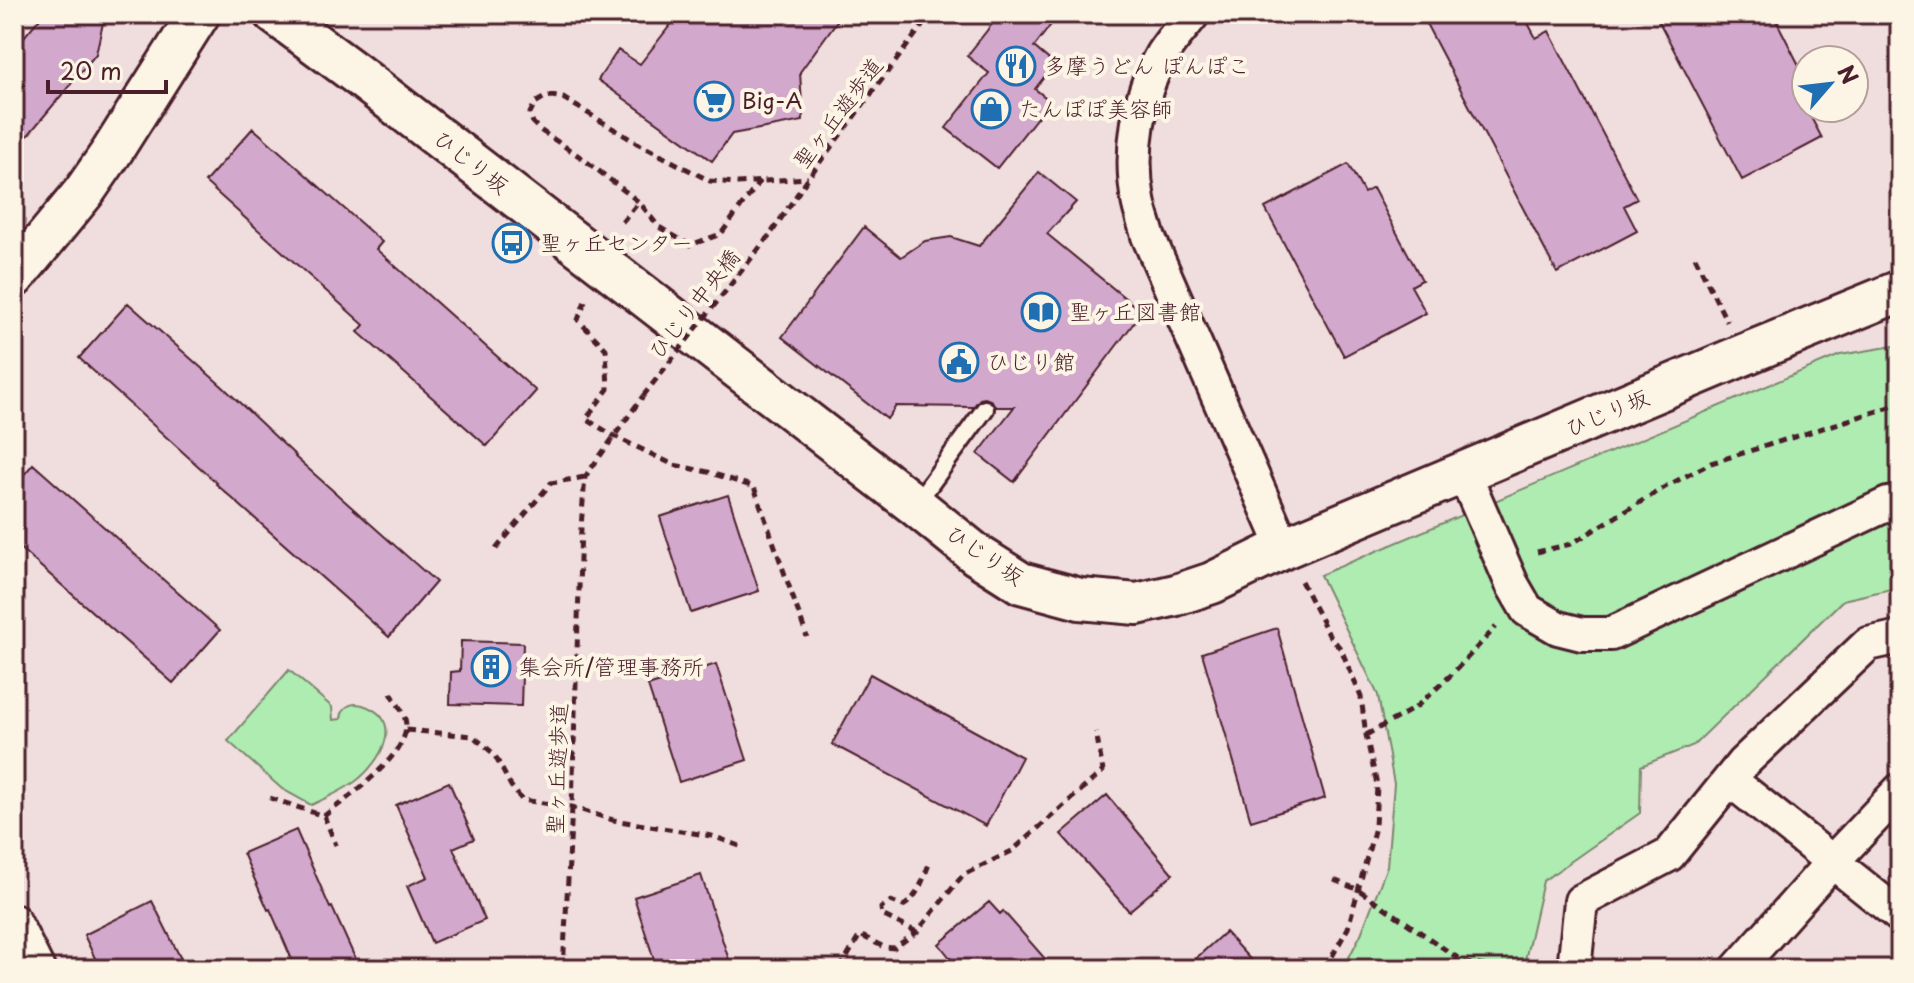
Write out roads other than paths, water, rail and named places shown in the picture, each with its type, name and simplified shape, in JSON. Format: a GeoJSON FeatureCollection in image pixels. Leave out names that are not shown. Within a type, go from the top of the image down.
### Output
{"type":"FeatureCollection","features":[{"type":"Feature","properties":{"kind":"street"},"geometry":{"type":"LineString","coordinates":[[14,277],[93,179],[199,14]]}},
{"type":"Feature","properties":{"kind":"street","name":"ひじり坂"},"geometry":{"type":"LineString","coordinates":[[275,14],[977,555],[1021,583],[1080,599],[1137,604],[1290,560],[1464,473],[1900,291]]}},
{"type":"Feature","properties":{"kind":"street"},"geometry":{"type":"LineString","coordinates":[[1193,14],[1163,53],[1149,81],[1139,115],[1135,158],[1138,200],[1148,236],[1290,560]]}},
{"type":"Feature","properties":{"kind":"street"},"geometry":{"type":"LineString","coordinates":[[1464,473],[1512,584],[1527,610],[1558,628],[1582,634],[1611,634],[1888,504],[1900,502]]}},
{"type":"Feature","properties":{"kind":"street"},"geometry":{"type":"LineString","coordinates":[[1574,969],[1581,901],[1669,855],[1743,763],[1868,644],[1900,637]]}},
{"type":"Feature","properties":{"kind":"street"},"geometry":{"type":"LineString","coordinates":[[1730,780],[1900,916]]}},
{"type":"Feature","properties":{"kind":"street"},"geometry":{"type":"LineString","coordinates":[[1737,969],[1900,790]]}},
{"type":"Feature","properties":{"kind":"street"},"geometry":{"type":"LineString","coordinates":[[14,921],[38,969]]}},
{"type":"Feature","properties":{"kind":"lane"},"geometry":{"type":"LineString","coordinates":[[915,505],[985,409]]}},
{"type":"Feature","properties":{"kind":"place","name":"多摩うどん ぽんぽこ"},"geometry":{"type":"Point","coordinates":[1016,66]}},
{"type":"Feature","properties":{"kind":"place","name":"Big-A"},"geometry":{"type":"Point","coordinates":[714,101]}},
{"type":"Feature","properties":{"kind":"place","name":"たんぽぽ美容師"},"geometry":{"type":"Point","coordinates":[991,109]}},
{"type":"Feature","properties":{"kind":"place","name":"聖ヶ丘センター"},"geometry":{"type":"Point","coordinates":[512,243]}},
{"type":"Feature","properties":{"kind":"place","name":"聖ヶ丘図書館"},"geometry":{"type":"Point","coordinates":[1041,312]}},
{"type":"Feature","properties":{"kind":"place","name":"ひじり館"},"geometry":{"type":"Point","coordinates":[959,362]}},
{"type":"Feature","properties":{"kind":"place","name":"集会所/管理事務所"},"geometry":{"type":"Point","coordinates":[491,667]}}]}
